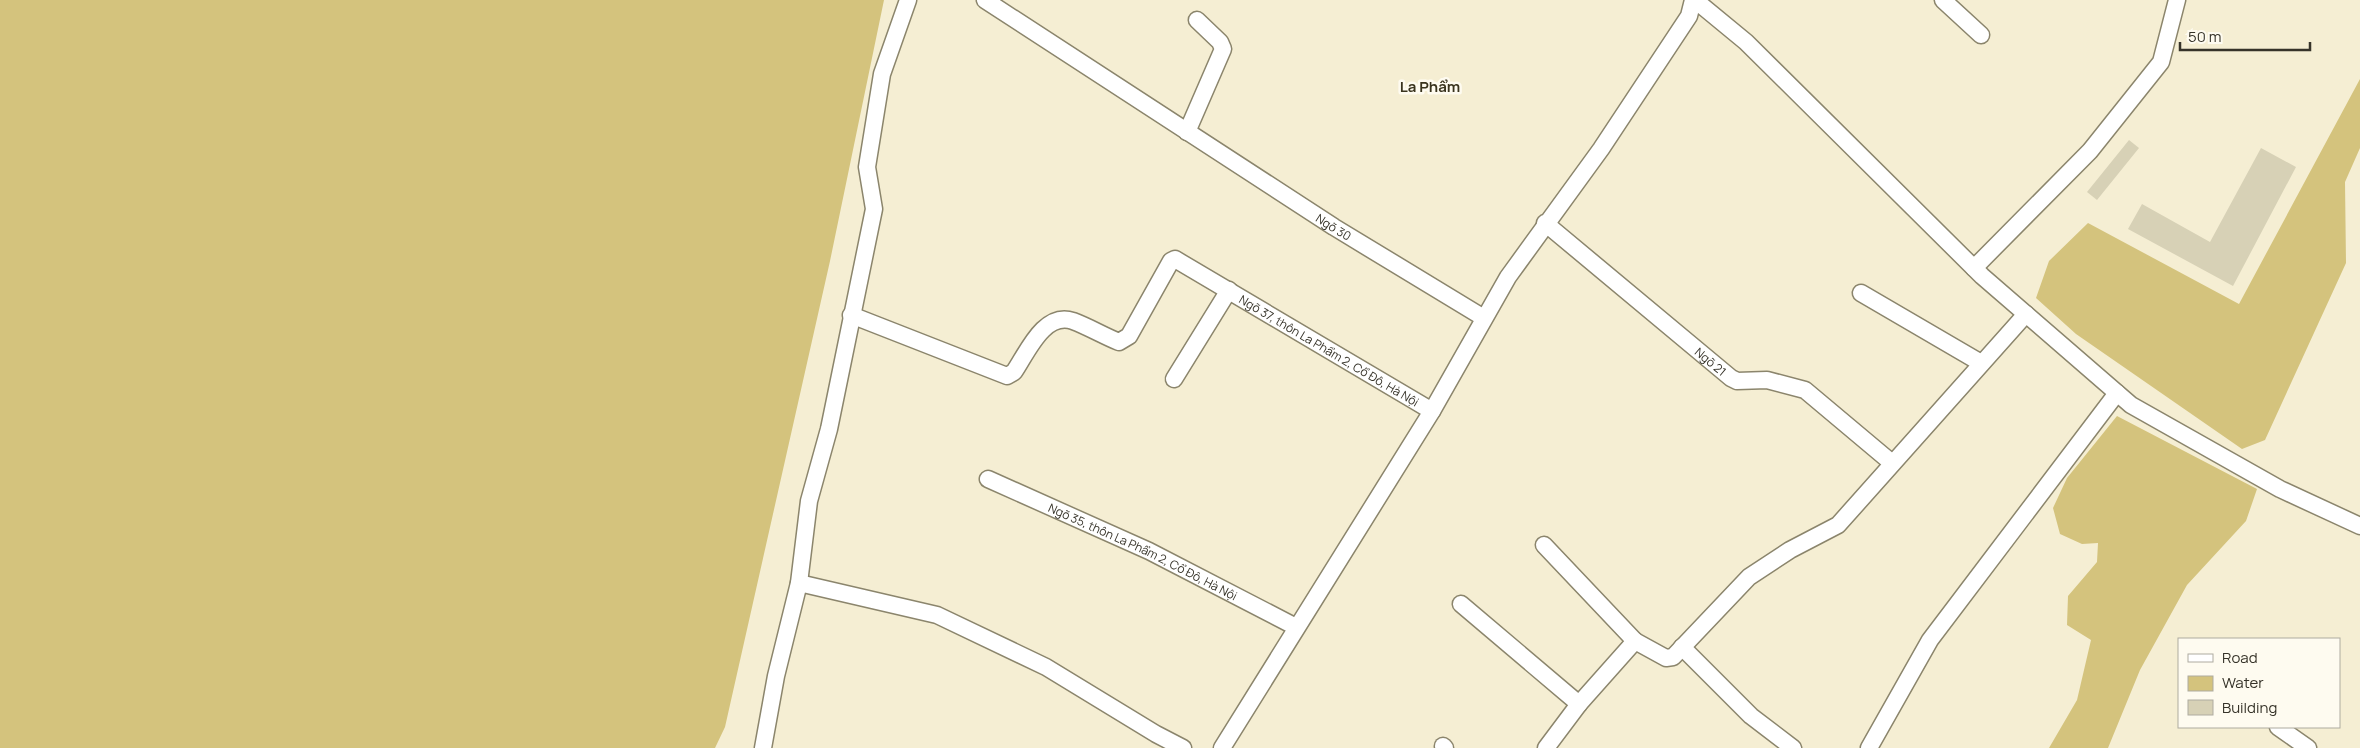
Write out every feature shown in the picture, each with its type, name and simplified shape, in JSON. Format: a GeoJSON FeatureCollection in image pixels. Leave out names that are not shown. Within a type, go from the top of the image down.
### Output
{"type":"FeatureCollection","features":[{"type":"Feature","properties":{"kind":"street"},"geometry":{"type":"LineString","coordinates":[[763,748],[776,676],[799,583],[809,501],[829,429],[874,209],[867,167],[882,74],[908,0]]}},
{"type":"Feature","properties":{"kind":"street","name":"Ngõ 30"},"geometry":{"type":"LineString","coordinates":[[984,0],[1399,268],[1484,318]]}},
{"type":"Feature","properties":{"kind":"street"},"geometry":{"type":"LineString","coordinates":[[1222,748],[1432,411],[1508,277],[1545,223],[1601,149],[1689,16],[1694,0],[1746,42],[1974,268],[2131,406],[2280,489],[2360,526]]}},
{"type":"Feature","properties":{"kind":"street"},"geometry":{"type":"LineString","coordinates":[[1943,0],[1981,35]]}},
{"type":"Feature","properties":{"kind":"street"},"geometry":{"type":"LineString","coordinates":[[1974,268],[2090,151],[2161,62],[2172,2]]}},
{"type":"Feature","properties":{"kind":"street"},"geometry":{"type":"LineString","coordinates":[[1187,132],[1223,49],[1220,42],[1197,20]]}},
{"type":"Feature","properties":{"kind":"street","name":"Ngõ 21"},"geometry":{"type":"LineString","coordinates":[[1545,223],[1731,378],[1737,381],[1767,380],[1805,390],[1892,463]]}},
{"type":"Feature","properties":{"kind":"street","name":"Ngõ 37, thôn La Phẩm 2, Cổ Đô, Hà Nội"},"geometry":{"type":"LineString","coordinates":[[851,315],[1007,376],[1014,372],[1046,325],[1058,320],[1072,321],[1119,342],[1122,341],[1129,336],[1174,259],[1432,411]]}},
{"type":"Feature","properties":{"kind":"street","name":"Ngõ 37, thôn La Phẩm 2, Cổ Đô, Hà Nội"},"geometry":{"type":"LineString","coordinates":[[1174,379],[1229,290]]}},
{"type":"Feature","properties":{"kind":"street"},"geometry":{"type":"LineString","coordinates":[[1861,293],[1981,363]]}},
{"type":"Feature","properties":{"kind":"street"},"geometry":{"type":"LineString","coordinates":[[1544,545],[1635,641],[1666,658],[1673,657],[1749,577],[1790,550],[1838,525],[2026,314]]}},
{"type":"Feature","properties":{"kind":"street"},"geometry":{"type":"LineString","coordinates":[[1869,748],[1930,640],[2117,393]]}},
{"type":"Feature","properties":{"kind":"street","name":"Ngõ 35, thôn La Phẩm 2, Cổ Đô, Hà Nội"},"geometry":{"type":"LineString","coordinates":[[988,479],[1149,550],[1296,627]]}},
{"type":"Feature","properties":{"kind":"street"},"geometry":{"type":"LineString","coordinates":[[799,583],[937,614],[1046,667],[1152,741],[1183,748]]}},
{"type":"Feature","properties":{"kind":"street"},"geometry":{"type":"LineString","coordinates":[[1462,604],[1579,704]]}},
{"type":"Feature","properties":{"kind":"street"},"geometry":{"type":"LineString","coordinates":[[1546,748],[1579,704],[1635,641]]}},
{"type":"Feature","properties":{"kind":"street"},"geometry":{"type":"LineString","coordinates":[[1682,647],[1751,716],[1794,748]]}},
{"type":"Feature","properties":{"kind":"street"},"geometry":{"type":"LineString","coordinates":[[2279,728],[2308,748]]}},
{"type":"Feature","properties":{"kind":"water"},"geometry":{"type":"Polygon","coordinates":[[[0,0],[884,0],[830,261],[725,727],[715,748],[0,748],[0,0]]]}},
{"type":"Feature","properties":{"kind":"water"},"geometry":{"type":"Polygon","coordinates":[[[2360,79],[2360,148],[2345,182],[2346,263],[2265,440],[2242,449],[2076,334],[2036,298],[2049,261],[2088,223],[2239,304],[2360,79]]]}},
{"type":"Feature","properties":{"kind":"water"},"geometry":{"type":"Polygon","coordinates":[[[2117,416],[2257,489],[2246,521],[2187,585],[2140,670],[2108,748],[2049,748],[2077,700],[2091,640],[2067,625],[2068,596],[2097,562],[2098,543],[2082,544],[2060,534],[2053,508],[2067,478],[2117,416]]]}},
{"type":"Feature","properties":{"kind":"building"},"geometry":{"type":"Polygon","coordinates":[[[2129,140],[2139,148],[2097,200],[2087,192],[2129,140]]]}},
{"type":"Feature","properties":{"kind":"building"},"geometry":{"type":"Polygon","coordinates":[[[2261,148],[2296,167],[2233,286],[2128,229],[2142,204],[2210,242],[2261,148]]]}},
{"type":"Feature","properties":{"kind":"district","name":"La Phẩm"},"geometry":{"type":"Point","coordinates":[1430,86]}}]}
